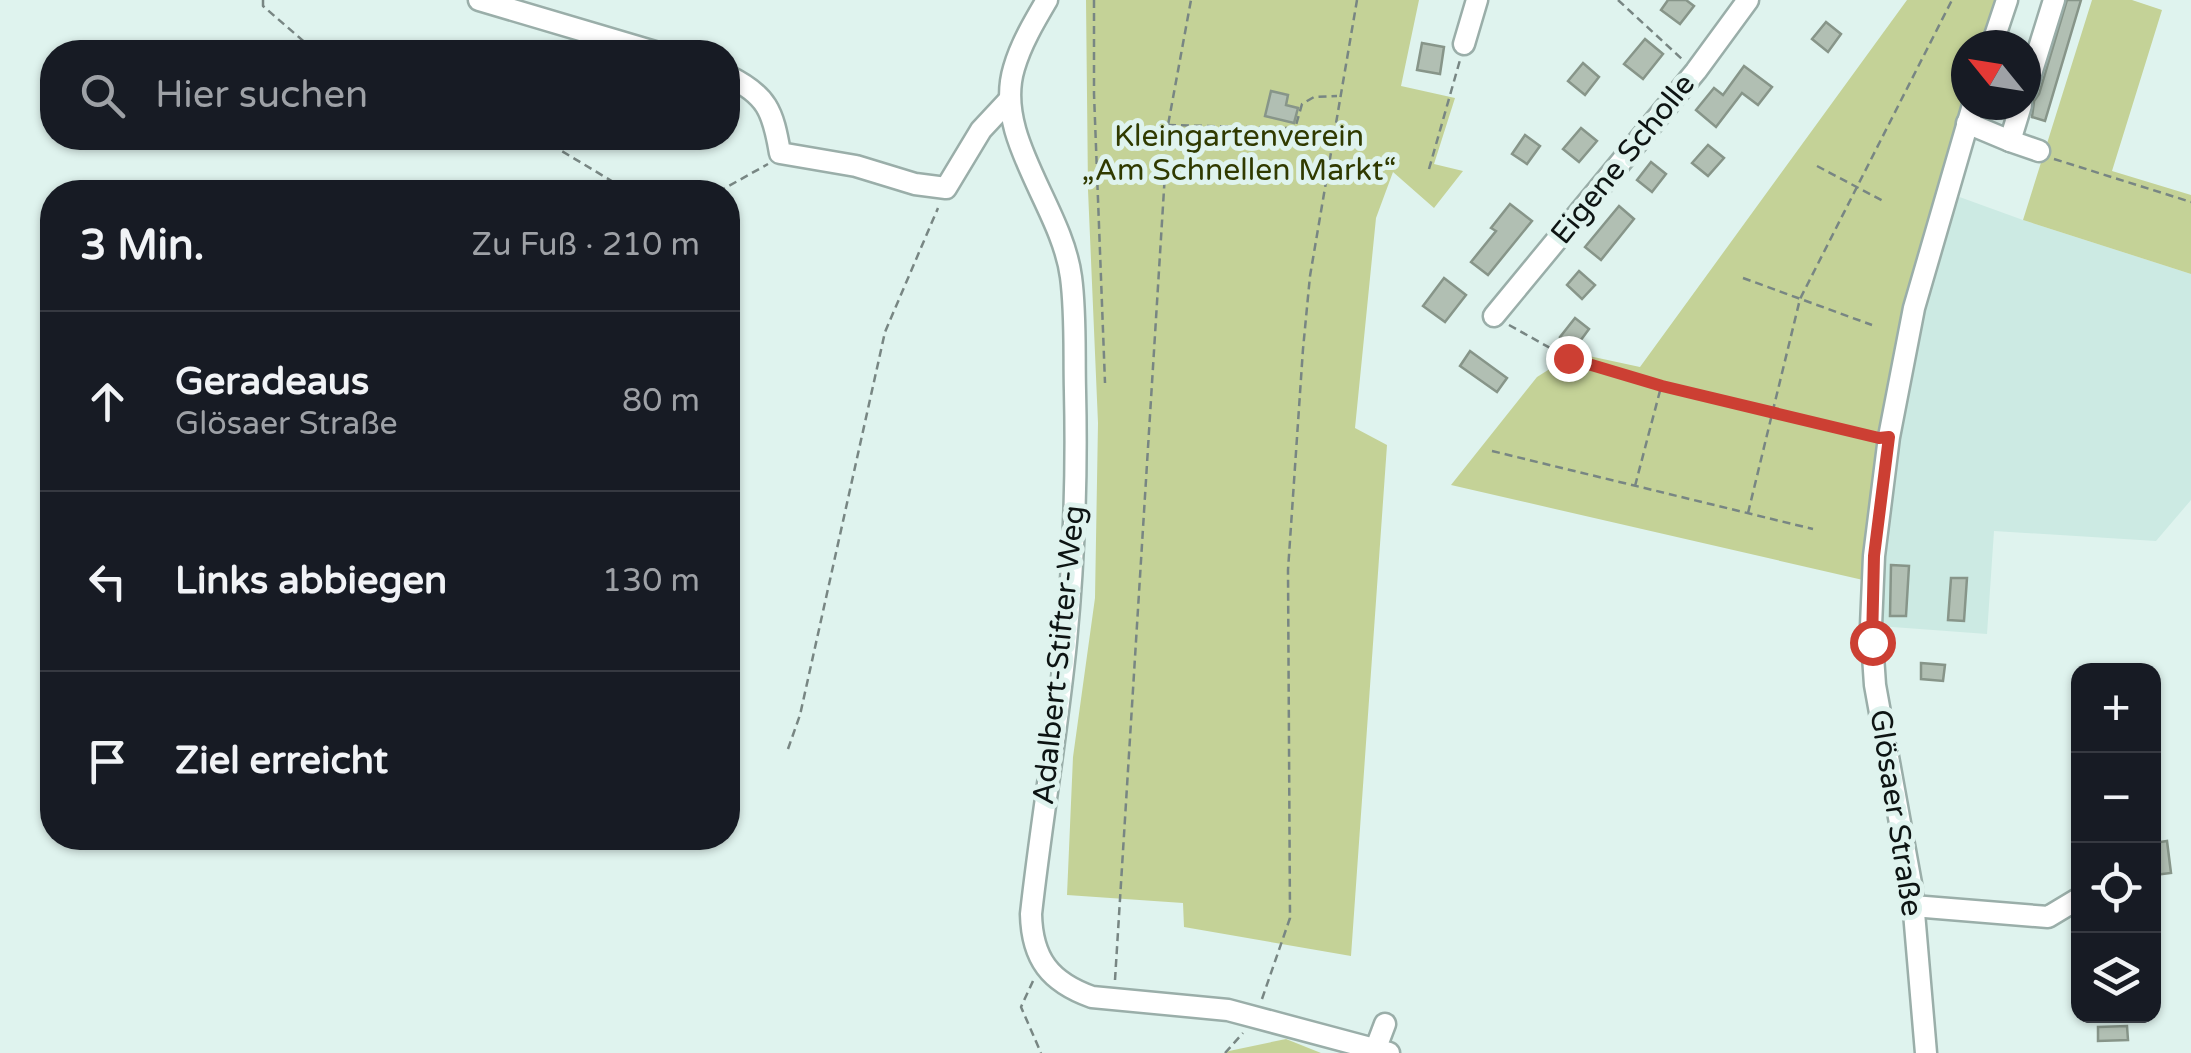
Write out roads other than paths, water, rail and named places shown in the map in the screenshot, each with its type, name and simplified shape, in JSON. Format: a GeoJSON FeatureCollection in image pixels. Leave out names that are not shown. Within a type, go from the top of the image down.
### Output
{"type":"FeatureCollection","features":[{"type":"Feature","properties":{"kind":"street"},"geometry":{"type":"LineString","coordinates":[[479,0],[614,40]]}},
{"type":"Feature","properties":{"kind":"street","name":"Adalbert-Stifter-Weg"},"geometry":{"type":"LineString","coordinates":[[1047,0],[1025,38],[1013,70],[1009,100],[1020,145],[1048,200],[1067,252],[1074,311],[1076,446],[1072,572],[1030,914],[1034,946],[1042,962],[1072,990],[1113,1002],[1202,1007],[1379,1052]]}},
{"type":"Feature","properties":{"kind":"street"},"geometry":{"type":"LineString","coordinates":[[1464,44],[1477,0]]}},
{"type":"Feature","properties":{"kind":"street","name":"Eigene Scholle"},"geometry":{"type":"LineString","coordinates":[[1494,316],[1696,71],[1748,0]]}},
{"type":"Feature","properties":{"kind":"street"},"geometry":{"type":"LineString","coordinates":[[1997,30],[2007,0]]}},
{"type":"Feature","properties":{"kind":"street"},"geometry":{"type":"LineString","coordinates":[[2041,42],[2054,0]]}},
{"type":"Feature","properties":{"kind":"street"},"geometry":{"type":"LineString","coordinates":[[740,82],[755,89],[774,118],[780,153],[946,188],[981,130],[1009,100]]}},
{"type":"Feature","properties":{"kind":"street","name":"Glösaer Straße"},"geometry":{"type":"LineString","coordinates":[[1926,1053],[1913,906],[1875,685],[1871,626],[1874,556],[1889,437],[1914,308],[1968,120]]}},
{"type":"Feature","properties":{"kind":"street"},"geometry":{"type":"LineString","coordinates":[[1979,120],[2010,141],[2038,151]]}},
{"type":"Feature","properties":{"kind":"street"},"geometry":{"type":"LineString","coordinates":[[2010,141],[2016,120]]}},
{"type":"Feature","properties":{"kind":"street"},"geometry":{"type":"LineString","coordinates":[[1913,906],[2048,917],[2071,903]]}},
{"type":"Feature","properties":{"kind":"street"},"geometry":{"type":"LineString","coordinates":[[1379,1052],[1385,1024]]}},
{"type":"Feature","properties":{"kind":"park label","name":"Kleingartenverein „Am Schnellen Markt“"},"geometry":{"type":"Point","coordinates":[1239,153]}}]}
